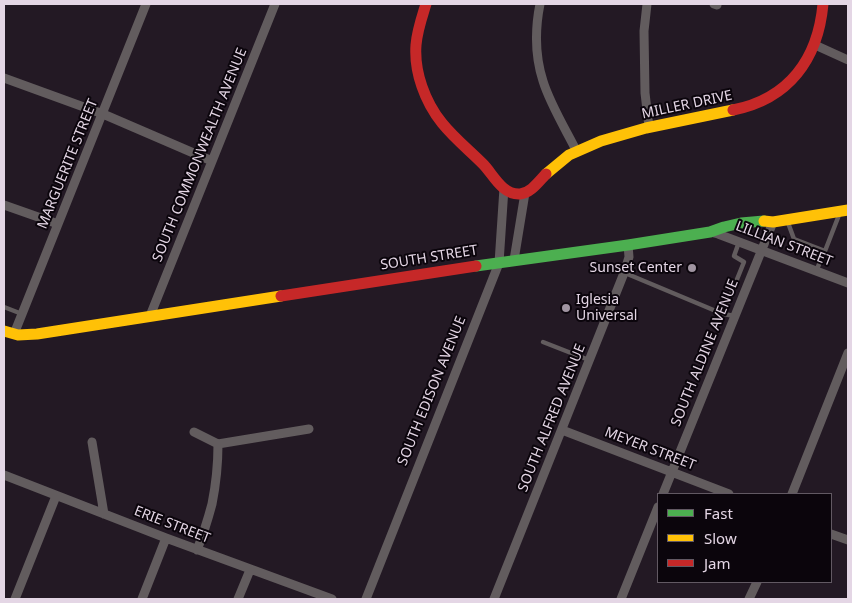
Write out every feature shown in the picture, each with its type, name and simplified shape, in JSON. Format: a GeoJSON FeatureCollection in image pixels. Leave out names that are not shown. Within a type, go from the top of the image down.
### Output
{"type":"FeatureCollection","features":[{"type":"Feature","properties":{"kind":"street","name":"MARGUERITE STREET"},"geometry":{"type":"LineString","coordinates":[[9,332],[22,314],[146,4]]}},
{"type":"Feature","properties":{"kind":"street","name":"SOUTH COMMONWEALTH AVENUE"},"geometry":{"type":"LineString","coordinates":[[150,316],[275,4]]}},
{"type":"Feature","properties":{"kind":"street"},"geometry":{"type":"LineString","coordinates":[[426,4],[418,33],[416,50],[420,80],[426,99],[446,129],[488,170],[515,191],[514,260]]}},
{"type":"Feature","properties":{"kind":"street"},"geometry":{"type":"LineString","coordinates":[[540,4],[536,37],[543,81],[577,152]]}},
{"type":"Feature","properties":{"kind":"street"},"geometry":{"type":"LineString","coordinates":[[647,4],[644,24],[644,49],[645,93],[649,127]]}},
{"type":"Feature","properties":{"kind":"street","name":"MILLER DRIVE"},"geometry":{"type":"LineString","coordinates":[[515,191],[531,190],[565,158],[603,141],[649,127],[737,110],[763,101],[783,88],[795,77],[809,56],[815,45],[820,28],[823,4]]}},
{"type":"Feature","properties":{"kind":"street"},"geometry":{"type":"LineString","coordinates":[[815,45],[848,60]]}},
{"type":"Feature","properties":{"kind":"street"},"geometry":{"type":"LineString","coordinates":[[4,78],[103,114],[212,161]]}},
{"type":"Feature","properties":{"kind":"street","name":"SOUTH EDISON AVENUE"},"geometry":{"type":"LineString","coordinates":[[366,599],[499,263],[515,191]]}},
{"type":"Feature","properties":{"kind":"street"},"geometry":{"type":"LineString","coordinates":[[4,205],[58,224]]}},
{"type":"Feature","properties":{"kind":"street","name":"SOUTH STREET"},"geometry":{"type":"LineString","coordinates":[[9,332],[24,335],[38,334],[514,260],[628,245],[710,232],[720,227],[763,220],[773,222],[844,211]]}},
{"type":"Feature","properties":{"kind":"street","name":"SOUTH ALDINE AVENUE"},"geometry":{"type":"LineString","coordinates":[[663,493],[773,222]]}},
{"type":"Feature","properties":{"kind":"street","name":"LILLIAN STREET"},"geometry":{"type":"LineString","coordinates":[[710,232],[848,283]]}},
{"type":"Feature","properties":{"kind":"street","name":"SOUTH ALFRED AVENUE"},"geometry":{"type":"LineString","coordinates":[[494,599],[624,273],[629,256],[628,245]]}},
{"type":"Feature","properties":{"kind":"street"},"geometry":{"type":"LineString","coordinates":[[792,493],[848,353]]}},
{"type":"Feature","properties":{"kind":"street"},"geometry":{"type":"LineString","coordinates":[[194,432],[218,444],[309,429]]}},
{"type":"Feature","properties":{"kind":"street","name":"MEYER STREET"},"geometry":{"type":"LineString","coordinates":[[562,430],[726,493]]}},
{"type":"Feature","properties":{"kind":"street"},"geometry":{"type":"LineString","coordinates":[[92,442],[104,514]]}},
{"type":"Feature","properties":{"kind":"street"},"geometry":{"type":"LineString","coordinates":[[197,550],[214,497],[218,444]]}},
{"type":"Feature","properties":{"kind":"street","name":"ERIE STREET"},"geometry":{"type":"LineString","coordinates":[[4,476],[250,570],[332,599]]}},
{"type":"Feature","properties":{"kind":"street"},"geometry":{"type":"LineString","coordinates":[[15,599],[56,496]]}},
{"type":"Feature","properties":{"kind":"street"},"geometry":{"type":"LineString","coordinates":[[621,599],[657,509]]}},
{"type":"Feature","properties":{"kind":"street"},"geometry":{"type":"LineString","coordinates":[[832,534],[848,540]]}},
{"type":"Feature","properties":{"kind":"street"},"geometry":{"type":"LineString","coordinates":[[142,599],[166,538]]}},
{"type":"Feature","properties":{"kind":"street"},"geometry":{"type":"LineString","coordinates":[[238,599],[250,570]]}},
{"type":"Feature","properties":{"kind":"street"},"geometry":{"type":"LineString","coordinates":[[749,599],[756,583]]}},
{"type":"Feature","properties":{"kind":"lane"},"geometry":{"type":"LineString","coordinates":[[816,271],[844,211]]}},
{"type":"Feature","properties":{"kind":"lane"},"geometry":{"type":"LineString","coordinates":[[787,220],[794,239],[825,251]]}},
{"type":"Feature","properties":{"kind":"lane"},"geometry":{"type":"LineString","coordinates":[[739,242],[734,256],[754,266]]}},
{"type":"Feature","properties":{"kind":"lane"},"geometry":{"type":"LineString","coordinates":[[723,314],[744,262]]}},
{"type":"Feature","properties":{"kind":"lane"},"geometry":{"type":"LineString","coordinates":[[624,273],[723,314],[735,316]]}},
{"type":"Feature","properties":{"kind":"lane"},"geometry":{"type":"LineString","coordinates":[[4,307],[22,314]]}},
{"type":"Feature","properties":{"kind":"lane"},"geometry":{"type":"LineString","coordinates":[[543,342],[589,360]]}},
{"type":"Feature","properties":{"kind":"traffic: fast"},"geometry":{"type":"LineString","coordinates":[[476,266],[628,245],[710,232],[741,223],[764,221]]}},
{"type":"Feature","properties":{"kind":"traffic: slow"},"geometry":{"type":"LineString","coordinates":[[546,174],[569,155],[601,141],[646,128],[733,110]]}},
{"type":"Feature","properties":{"kind":"traffic: slow"},"geometry":{"type":"LineString","coordinates":[[764,221],[773,222],[848,210]]}},
{"type":"Feature","properties":{"kind":"traffic: slow"},"geometry":{"type":"LineString","coordinates":[[4,331],[18,335],[37,334],[281,296]]}},
{"type":"Feature","properties":{"kind":"traffic: jam"},"geometry":{"type":"LineString","coordinates":[[426,4],[417,35],[416,55],[422,86],[436,115],[452,134],[483,164],[498,183],[508,191],[524,193],[546,174]]}},
{"type":"Feature","properties":{"kind":"traffic: jam"},"geometry":{"type":"LineString","coordinates":[[733,110],[753,105],[770,97],[797,74],[815,42],[823,4]]}},
{"type":"Feature","properties":{"kind":"traffic: jam"},"geometry":{"type":"LineString","coordinates":[[281,296],[476,266]]}},
{"type":"Feature","properties":{"kind":"place","name":"Sunset Center"},"geometry":{"type":"Point","coordinates":[692,268]}},
{"type":"Feature","properties":{"kind":"place","name":"Iglesia Universal"},"geometry":{"type":"Point","coordinates":[566,308]}}]}
